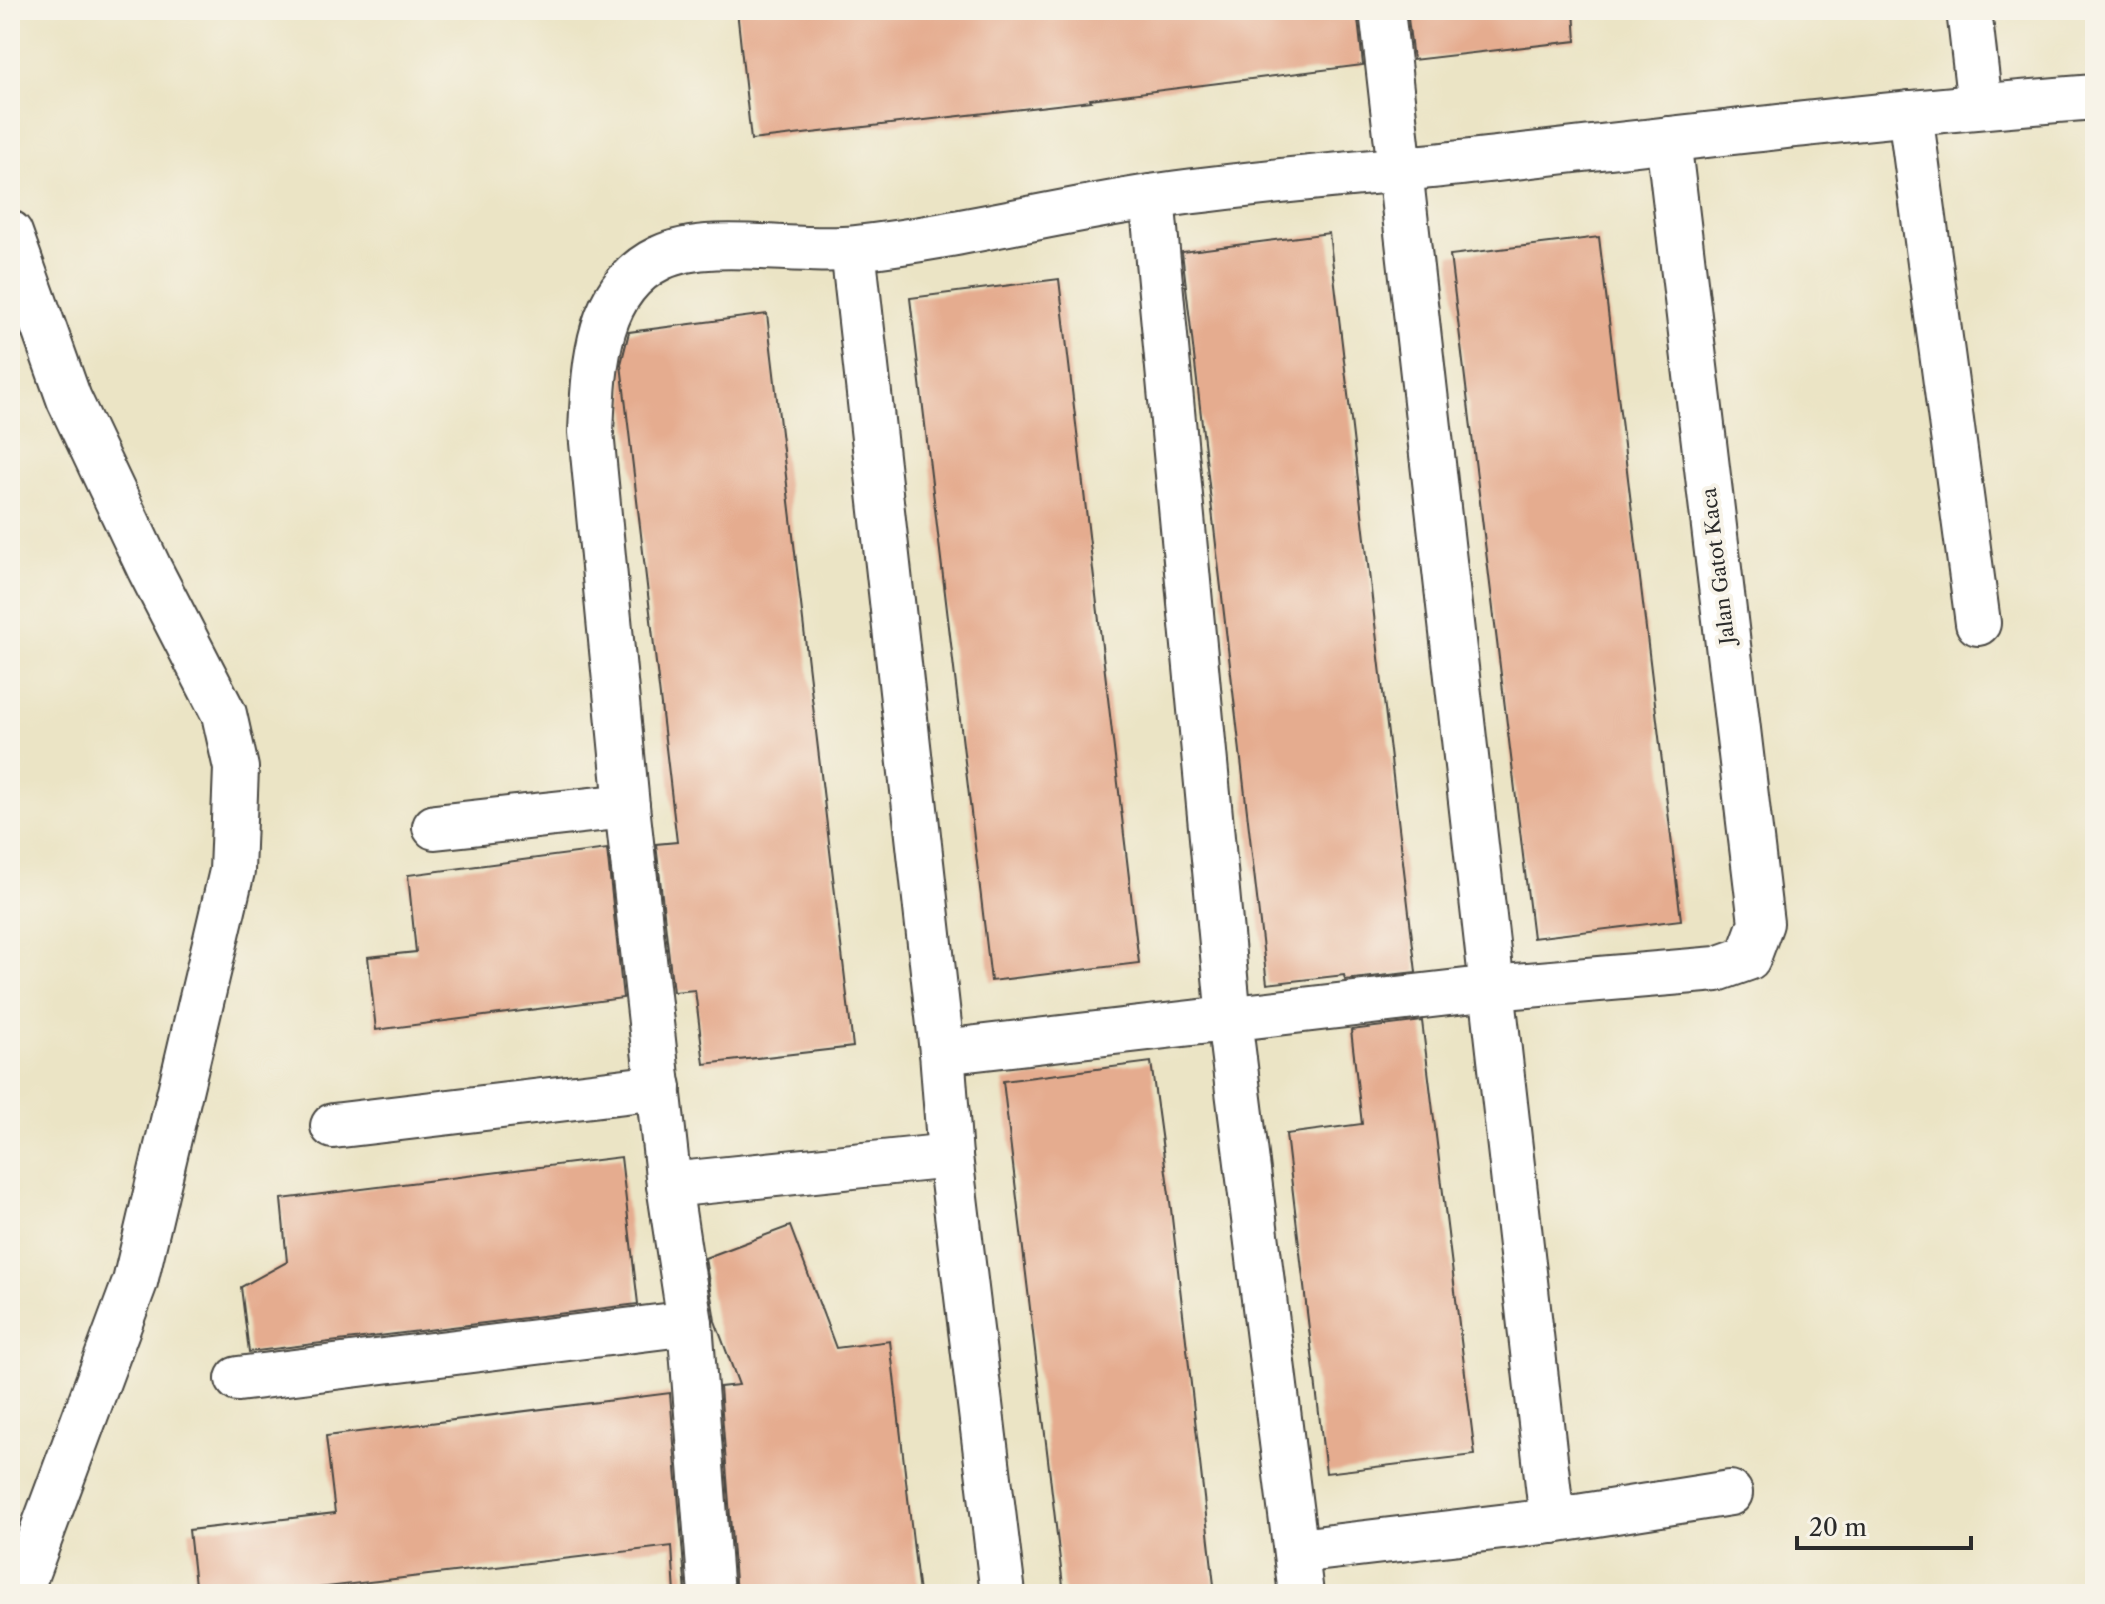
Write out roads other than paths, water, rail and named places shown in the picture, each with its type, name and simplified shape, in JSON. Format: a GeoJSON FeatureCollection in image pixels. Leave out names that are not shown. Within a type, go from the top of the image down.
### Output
{"type":"FeatureCollection","features":[{"type":"Feature","properties":{"kind":"street"},"geometry":{"type":"LineString","coordinates":[[1382,10],[1552,1521]]}},
{"type":"Feature","properties":{"kind":"street"},"geometry":{"type":"LineString","coordinates":[[1969,10],[1980,106]]}},
{"type":"Feature","properties":{"kind":"street"},"geometry":{"type":"LineString","coordinates":[[711,1594],[690,1323],[669,1185],[627,806],[591,432],[593,384],[607,312],[627,280],[660,258],[694,248],[853,249],[1152,197],[1910,113],[2095,97]]}},
{"type":"Feature","properties":{"kind":"street"},"geometry":{"type":"LineString","coordinates":[[1910,113],[1978,623]]}},
{"type":"Feature","properties":{"kind":"street","name":"Jalan Gatot Kaca"},"geometry":{"type":"LineString","coordinates":[[1492,988],[1717,969],[1748,958],[1761,923],[1668,139]]}},
{"type":"Feature","properties":{"kind":"street"},"geometry":{"type":"LineString","coordinates":[[1152,197],[1229,1019],[1301,1594]]}},
{"type":"Feature","properties":{"kind":"street"},"geometry":{"type":"LineString","coordinates":[[10,233],[69,399],[150,570],[224,714],[236,768],[232,871],[135,1282],[19,1594]]}},
{"type":"Feature","properties":{"kind":"street"},"geometry":{"type":"LineString","coordinates":[[853,249],[942,1052],[950,1156],[1003,1594]]}},
{"type":"Feature","properties":{"kind":"street"},"geometry":{"type":"LineString","coordinates":[[435,827],[627,806]]}},
{"type":"Feature","properties":{"kind":"street"},"geometry":{"type":"LineString","coordinates":[[942,1052],[1492,988]]}},
{"type":"Feature","properties":{"kind":"street"},"geometry":{"type":"LineString","coordinates":[[333,1126],[659,1087]]}},
{"type":"Feature","properties":{"kind":"street"},"geometry":{"type":"LineString","coordinates":[[669,1185],[950,1156]]}},
{"type":"Feature","properties":{"kind":"street"},"geometry":{"type":"LineString","coordinates":[[238,1379],[690,1323]]}},
{"type":"Feature","properties":{"kind":"street"},"geometry":{"type":"LineString","coordinates":[[1298,1551],[1552,1521],[1730,1493]]}}]}
